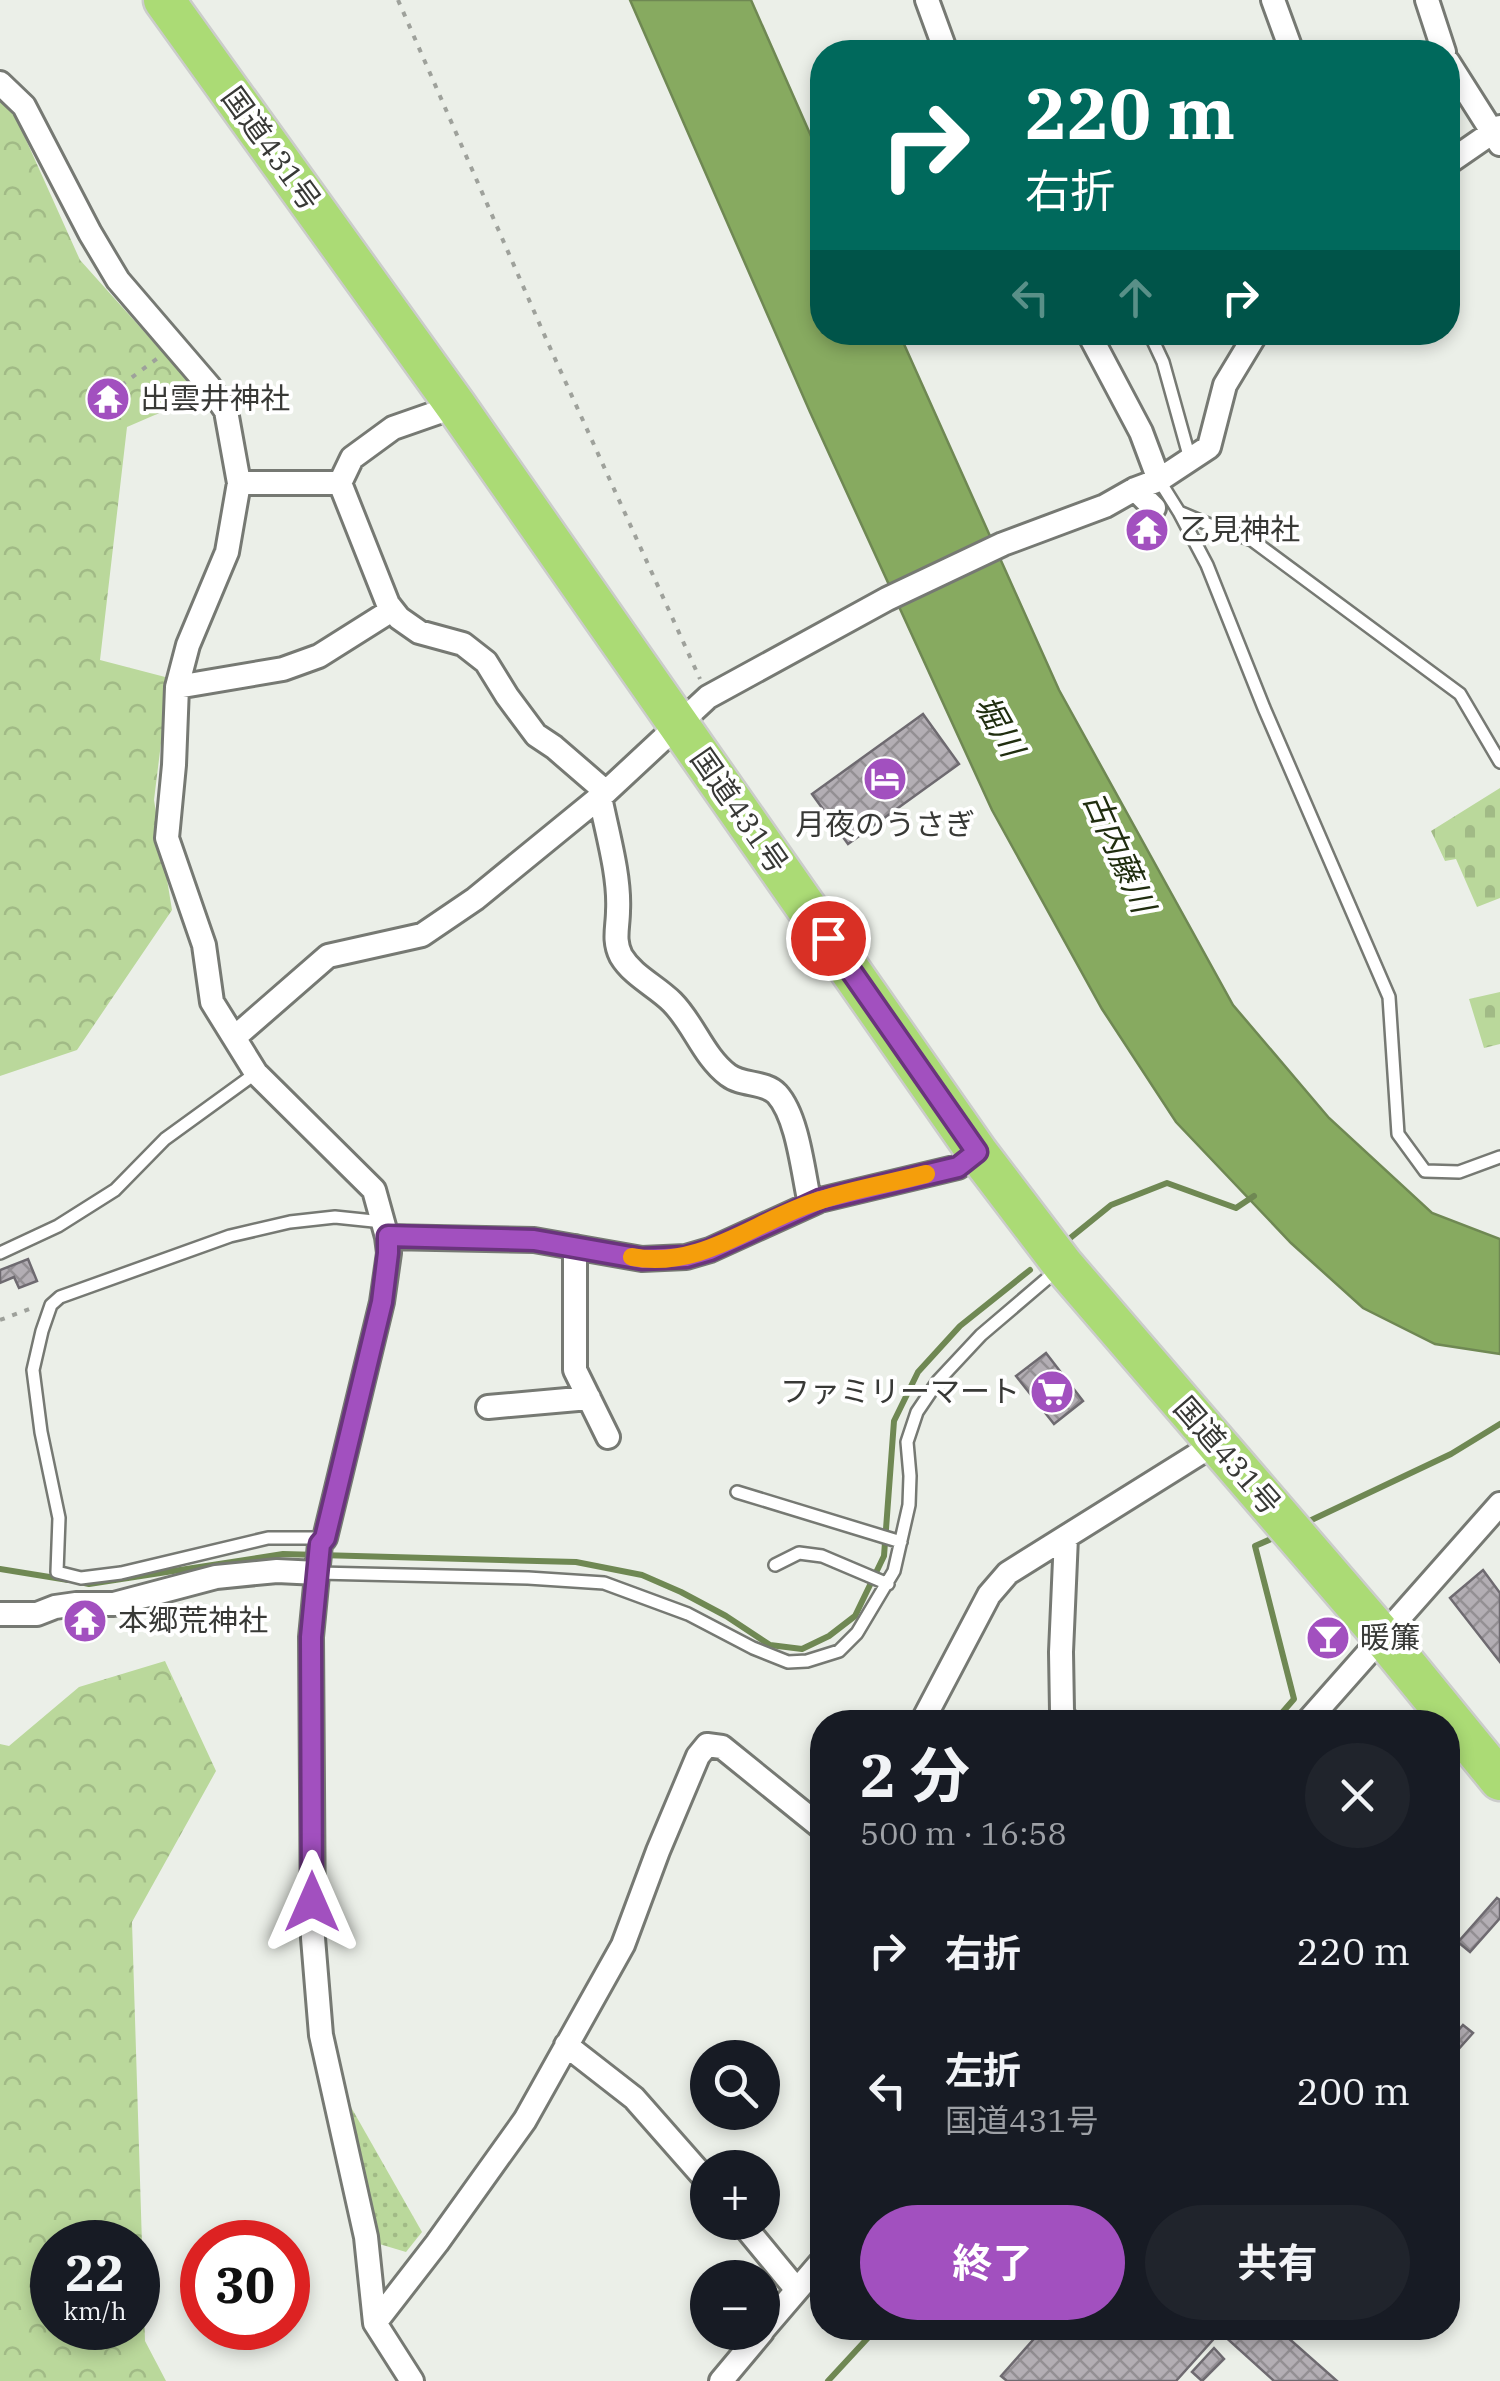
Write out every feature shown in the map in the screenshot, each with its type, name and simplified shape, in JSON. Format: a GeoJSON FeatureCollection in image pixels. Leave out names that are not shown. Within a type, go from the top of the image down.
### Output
{"type":"FeatureCollection","features":[{"type":"Feature","properties":{"kind":"highway","name":"国道431号"},"geometry":{"type":"LineString","coordinates":[[164,0],[456,406],[977,1152],[1063,1264],[1443,1710]]}},
{"type":"Feature","properties":{"kind":"highway","name":"国道431号"},"geometry":{"type":"LineString","coordinates":[[1460,1731],[1500,1780]]}},
{"type":"Feature","properties":{"kind":"street"},"geometry":{"type":"LineString","coordinates":[[927,0],[942,40]]}},
{"type":"Feature","properties":{"kind":"street"},"geometry":{"type":"LineString","coordinates":[[1274,0],[1288,40]]}},
{"type":"Feature","properties":{"kind":"street"},"geometry":{"type":"LineString","coordinates":[[1427,0],[1440,40]]}},
{"type":"Feature","properties":{"kind":"street"},"geometry":{"type":"LineString","coordinates":[[1460,80],[1497,134],[1460,156]]}},
{"type":"Feature","properties":{"kind":"street"},"geometry":{"type":"LineString","coordinates":[[0,83],[24,106],[90,233],[109,288],[174,346],[226,411],[239,483],[227,552],[188,646],[176,687],[167,838],[204,946],[212,1002],[256,1073],[374,1190],[385,1229],[388,1253],[382,1302],[321,1555],[311,1637],[313,1938],[321,2035],[366,2237],[376,2324],[412,2381]]}},
{"type":"Feature","properties":{"kind":"street"},"geometry":{"type":"LineString","coordinates":[[1095,345],[1140,432],[1159,480]]}},
{"type":"Feature","properties":{"kind":"street"},"geometry":{"type":"LineString","coordinates":[[235,1037],[328,956],[422,935],[475,900],[603,794],[708,697],[887,599],[1003,544],[1105,506],[1159,480],[1209,447],[1224,386],[1249,345]]}},
{"type":"Feature","properties":{"kind":"street"},"geometry":{"type":"LineString","coordinates":[[456,406],[393,428],[352,458],[340,483],[392,610],[420,632],[463,644],[486,662],[536,735],[603,794],[618,897],[615,938],[622,957],[685,1016],[715,1065],[732,1079],[770,1088],[779,1096],[791,1119],[810,1204]]}},
{"type":"Feature","properties":{"kind":"street"},"geometry":{"type":"LineString","coordinates":[[239,483],[340,483]]}},
{"type":"Feature","properties":{"kind":"street"},"geometry":{"type":"LineString","coordinates":[[1135,489],[1154,508]]}},
{"type":"Feature","properties":{"kind":"street"},"geometry":{"type":"LineString","coordinates":[[176,687],[282,669],[320,656],[392,610]]}},
{"type":"Feature","properties":{"kind":"street"},"geometry":{"type":"LineString","coordinates":[[385,1229],[534,1240],[642,1259],[686,1257],[810,1204],[958,1167],[977,1152]]}},
{"type":"Feature","properties":{"kind":"street"},"geometry":{"type":"LineString","coordinates":[[575,1247],[575,1370],[608,1437]]}},
{"type":"Feature","properties":{"kind":"street"},"geometry":{"type":"LineString","coordinates":[[488,1408],[589,1398]]}},
{"type":"Feature","properties":{"kind":"street"},"geometry":{"type":"LineString","coordinates":[[928,1710],[988,1596],[1008,1573],[1216,1442]]}},
{"type":"Feature","properties":{"kind":"street"},"geometry":{"type":"LineString","coordinates":[[1318,1710],[1500,1504]]}},
{"type":"Feature","properties":{"kind":"street"},"geometry":{"type":"LineString","coordinates":[[1062,1710],[1066,1538]]}},
{"type":"Feature","properties":{"kind":"street"},"geometry":{"type":"LineString","coordinates":[[0,1614],[37,1614],[76,1604],[114,1604],[216,1577],[277,1571],[321,1555]]}},
{"type":"Feature","properties":{"kind":"street"},"geometry":{"type":"LineString","coordinates":[[376,2324],[524,2120],[622,1945],[698,1756],[707,1745],[722,1746],[810,1818]]}},
{"type":"Feature","properties":{"kind":"street"},"geometry":{"type":"LineString","coordinates":[[566,2045],[634,2098],[690,2162]]}},
{"type":"Feature","properties":{"kind":"street"},"geometry":{"type":"LineString","coordinates":[[756,2240],[797,2290]]}},
{"type":"Feature","properties":{"kind":"street"},"geometry":{"type":"LineString","coordinates":[[780,2310],[810,2275]]}},
{"type":"Feature","properties":{"kind":"street"},"geometry":{"type":"LineString","coordinates":[[722,2381],[747,2350]]}},
{"type":"Feature","properties":{"kind":"lane"},"geometry":{"type":"LineString","coordinates":[[1155,345],[1190,459]]}},
{"type":"Feature","properties":{"kind":"lane"},"geometry":{"type":"LineString","coordinates":[[1159,480],[1208,565],[1264,708],[1389,997],[1398,1134],[1425,1171],[1459,1172],[1500,1157]]}},
{"type":"Feature","properties":{"kind":"lane"},"geometry":{"type":"LineString","coordinates":[[1179,512],[1252,540],[1460,694],[1500,762]]}},
{"type":"Feature","properties":{"kind":"lane"},"geometry":{"type":"LineString","coordinates":[[0,1253],[58,1226],[115,1190],[165,1139],[256,1073]]}},
{"type":"Feature","properties":{"kind":"lane"},"geometry":{"type":"LineString","coordinates":[[385,1229],[336,1217],[290,1222],[230,1236],[58,1298],[51,1305],[33,1370],[59,1518],[57,1572],[81,1578],[120,1573],[268,1538],[321,1555],[604,1583],[688,1614],[788,1662],[839,1651],[857,1633],[894,1571],[908,1505],[907,1442],[918,1412],[938,1381],[981,1335],[1063,1264]]}},
{"type":"Feature","properties":{"kind":"lane"},"geometry":{"type":"LineString","coordinates":[[737,1492],[900,1542]]}},
{"type":"Feature","properties":{"kind":"lane"},"geometry":{"type":"LineString","coordinates":[[774,1565],[799,1553],[822,1556],[888,1584]]}},
{"type":"Feature","properties":{"kind":"path"},"geometry":{"type":"LineString","coordinates":[[398,0],[708,697]]}},
{"type":"Feature","properties":{"kind":"path"},"geometry":{"type":"LineString","coordinates":[[111,394],[174,346]]}},
{"type":"Feature","properties":{"kind":"path"},"geometry":{"type":"LineString","coordinates":[[0,1320],[58,1298]]}},
{"type":"Feature","properties":{"kind":"green space"},"geometry":{"type":"Polygon","coordinates":[[[0,82],[80,260],[201,395],[127,427],[100,660],[169,678],[154,800],[172,910],[77,1050],[0,1076],[0,82]]]}},
{"type":"Feature","properties":{"kind":"green space"},"geometry":{"type":"Polygon","coordinates":[[[1500,788],[1500,898],[1477,907],[1456,859],[1445,861],[1431,831],[1500,788]]]}},
{"type":"Feature","properties":{"kind":"green space"},"geometry":{"type":"Polygon","coordinates":[[[1500,992],[1500,1044],[1484,1048],[1469,999],[1500,992]]]}},
{"type":"Feature","properties":{"kind":"green space"},"geometry":{"type":"Polygon","coordinates":[[[165,1661],[216,1771],[132,1922],[141,2220],[30,2220],[30,2350],[150,2350],[166,2381],[0,2381],[0,1744],[9,1746],[79,1687],[165,1661]]]}},
{"type":"Feature","properties":{"kind":"green space"},"geometry":{"type":"Polygon","coordinates":[[[339,2086],[422,2232],[406,2252],[376,2243],[339,2086]]]}},
{"type":"Feature","properties":{"kind":"water"},"geometry":{"type":"Polygon","coordinates":[[[630,0],[751,0],[810,134],[810,345],[904,345],[1059,690],[1233,1005],[1329,1118],[1432,1213],[1500,1239],[1500,1354],[1435,1344],[1363,1308],[1291,1243],[1176,1122],[1102,1009],[992,810],[810,412],[630,0]]]}},
{"type":"Feature","properties":{"kind":"building"},"geometry":{"type":"Polygon","coordinates":[[[1154,518],[1161,533],[1144,541],[1137,526],[1154,518]]]}},
{"type":"Feature","properties":{"kind":"building","name":"月夜のうさぎ"},"geometry":{"type":"Polygon","coordinates":[[[923,714],[959,764],[848,844],[812,794],[923,714]]]}},
{"type":"Feature","properties":{"kind":"building"},"geometry":{"type":"Polygon","coordinates":[[[28,1259],[37,1281],[19,1288],[14,1277],[0,1283],[0,1270],[28,1259]]]}},
{"type":"Feature","properties":{"kind":"building"},"geometry":{"type":"Polygon","coordinates":[[[1046,1353],[1083,1401],[1054,1424],[1016,1376],[1046,1353]]]}},
{"type":"Feature","properties":{"kind":"building"},"geometry":{"type":"Polygon","coordinates":[[[1483,1570],[1500,1593],[1500,1662],[1450,1598],[1483,1570]]]}},
{"type":"Feature","properties":{"kind":"building"},"geometry":{"type":"Polygon","coordinates":[[[1497,1898],[1500,1900],[1500,1918],[1470,1952],[1460,1940],[1497,1898]]]}},
{"type":"Feature","properties":{"kind":"building"},"geometry":{"type":"Polygon","coordinates":[[[1463,2025],[1473,2033],[1460,2048],[1463,2025]]]}},
{"type":"Feature","properties":{"kind":"building"},"geometry":{"type":"Polygon","coordinates":[[[1033,2340],[1213,2340],[1176,2381],[1007,2381],[1001,2376],[1033,2340]]]}},
{"type":"Feature","properties":{"kind":"building"},"geometry":{"type":"Polygon","coordinates":[[[1229,2340],[1291,2340],[1337,2381],[1274,2381],[1229,2340]]]}},
{"type":"Feature","properties":{"kind":"building"},"geometry":{"type":"Polygon","coordinates":[[[1214,2348],[1224,2359],[1202,2381],[1192,2372],[1214,2348]]]}},
{"type":"Feature","properties":{"kind":"waterway"},"geometry":{"type":"LineString","coordinates":[[1069,1239],[1111,1205],[1167,1183],[1236,1208],[1254,1196]]}},
{"type":"Feature","properties":{"kind":"waterway"},"geometry":{"type":"LineString","coordinates":[[80,1582],[89,1584],[283,1554],[576,1562],[642,1575],[726,1616],[770,1645],[802,1649],[829,1636],[855,1616],[884,1556],[894,1421],[918,1372],[960,1326],[1030,1270]]}},
{"type":"Feature","properties":{"kind":"waterway"},"geometry":{"type":"LineString","coordinates":[[1303,1524],[1451,1454],[1500,1424]]}},
{"type":"Feature","properties":{"kind":"waterway"},"geometry":{"type":"LineString","coordinates":[[1278,1536],[1255,1546],[1294,1699],[1284,1710]]}},
{"type":"Feature","properties":{"kind":"waterway"},"geometry":{"type":"LineString","coordinates":[[0,1569],[68,1580]]}},
{"type":"Feature","properties":{"kind":"waterway"},"geometry":{"type":"LineString","coordinates":[[828,2381],[866,2340]]}},
{"type":"Feature","properties":{"kind":"slow traffic"},"geometry":{"type":"LineString","coordinates":[[632,1257],[686,1257],[820,1200],[926,1174]]}},
{"type":"Feature","properties":{"kind":"place","name":"出雲井神社"},"geometry":{"type":"Point","coordinates":[108,399]}},
{"type":"Feature","properties":{"kind":"place","name":"乙見神社"},"geometry":{"type":"Point","coordinates":[1147,530]}},
{"type":"Feature","properties":{"kind":"place","name":"月夜のうさぎ"},"geometry":{"type":"Point","coordinates":[885,779]}},
{"type":"Feature","properties":{"kind":"place","name":"ファミリーマート"},"geometry":{"type":"Point","coordinates":[1052,1392]}},
{"type":"Feature","properties":{"kind":"place","name":"本郷荒神社"},"geometry":{"type":"Point","coordinates":[85,1621]}},
{"type":"Feature","properties":{"kind":"place","name":"暖簾"},"geometry":{"type":"Point","coordinates":[1328,1638]}},
{"type":"Feature","properties":{"kind":"route"},"geometry":{"type":"LineString","coordinates":[[312,1902],[311,1637],[320,1544],[325,1538],[382,1302],[388,1236],[534,1240],[642,1259],[686,1257],[820,1200],[958,1167],[977,1152],[828,938]]}},
{"type":"Feature","properties":{"kind":"water label","name":"堀川"},"geometry":{"type":"Point","coordinates":[999,726]}},
{"type":"Feature","properties":{"kind":"water label","name":"古内藤川"},"geometry":{"type":"Point","coordinates":[1119,852]}}]}
